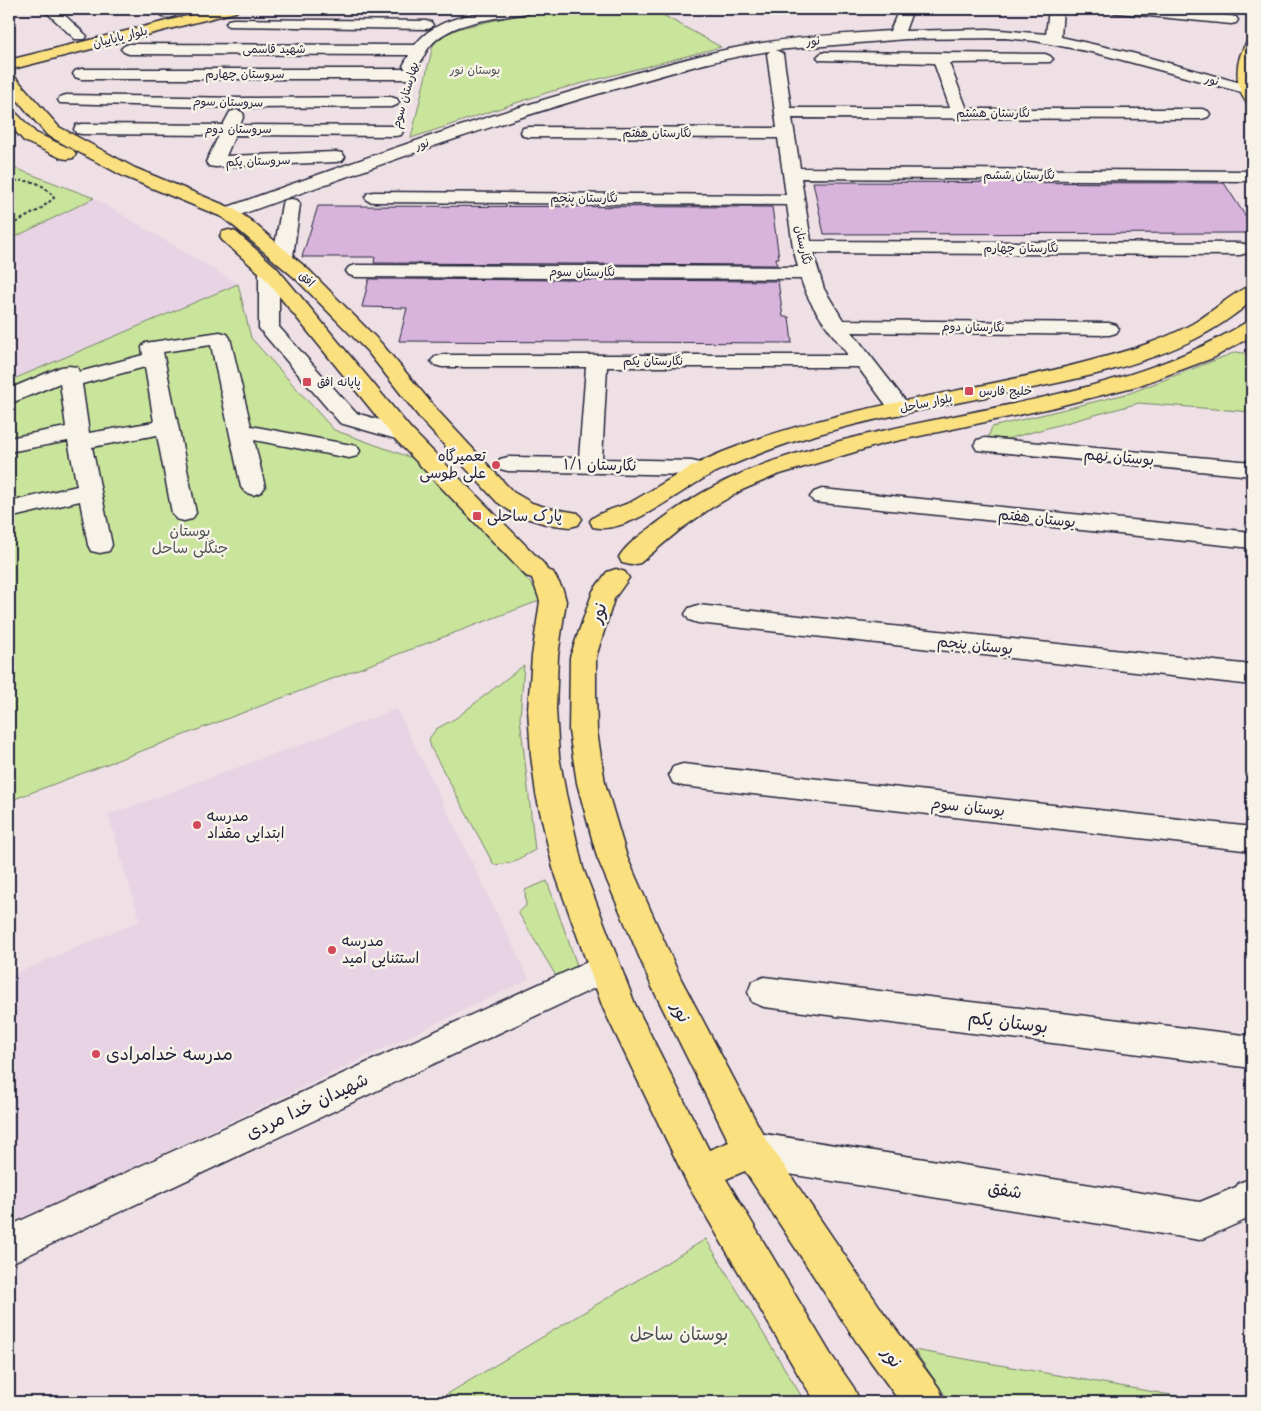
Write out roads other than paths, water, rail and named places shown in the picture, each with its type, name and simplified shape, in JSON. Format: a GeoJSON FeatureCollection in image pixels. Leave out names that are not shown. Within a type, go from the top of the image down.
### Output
{"type":"FeatureCollection","features":[{"type":"Feature","properties":{"kind":"main road","name":"بلوار باباییان"},"geometry":{"type":"LineString","coordinates":[[9,52],[80,36],[172,11],[187,9]]}},
{"type":"Feature","properties":{"kind":"main road","name":"بلوار باباییان"},"geometry":{"type":"LineString","coordinates":[[9,65],[232,16]]}},
{"type":"Feature","properties":{"kind":"main road"},"geometry":{"type":"LineString","coordinates":[[1250,93],[1245,57],[1252,45]]}},
{"type":"Feature","properties":{"kind":"main road","name":"افق"},"geometry":{"type":"LineString","coordinates":[[9,80],[53,131],[129,172],[231,223],[374,347],[431,417],[505,497],[524,509],[546,516],[570,519],[586,518],[602,521]]}},
{"type":"Feature","properties":{"kind":"main road","name":"افق"},"geometry":{"type":"LineString","coordinates":[[9,115],[30,137],[208,220],[231,223]]}},
{"type":"Feature","properties":{"kind":"main road","name":"افق"},"geometry":{"type":"LineString","coordinates":[[276,264],[404,434],[557,580]]}},
{"type":"Feature","properties":{"kind":"main road","name":"بلوار ساحل"},"geometry":{"type":"LineString","coordinates":[[602,521],[620,518],[679,482],[721,460],[794,434],[900,408],[1074,372],[1138,354],[1192,332],[1232,308],[1252,291]]}},
{"type":"Feature","properties":{"kind":"main road"},"geometry":{"type":"LineString","coordinates":[[1192,332],[1248,334]]}},
{"type":"Feature","properties":{"kind":"main road","name":"بلوار ساحل"},"geometry":{"type":"LineString","coordinates":[[624,568],[664,528],[706,501],[751,477],[851,445],[1091,392],[1164,371],[1248,334]]}},
{"type":"Feature","properties":{"kind":"main road"},"geometry":{"type":"LineString","coordinates":[[570,519],[554,524],[536,538],[530,555],[557,580],[602,584],[624,568],[632,546],[626,536],[616,527],[602,521]]}},
{"type":"Feature","properties":{"kind":"main road","name":"نور"},"geometry":{"type":"LineString","coordinates":[[624,568],[602,596],[583,657],[583,731],[591,783],[612,857],[668,987],[752,1150],[870,1326],[924,1402]]}},
{"type":"Feature","properties":{"kind":"main road"},"geometry":{"type":"LineString","coordinates":[[557,580],[550,590],[553,601],[545,656],[542,709],[545,756],[551,794],[568,868],[620,1008],[701,1172],[816,1367],[840,1402]]}},
{"type":"Feature","properties":{"kind":"main road"},"geometry":{"type":"LineString","coordinates":[[701,1172],[752,1150]]}},
{"type":"Feature","properties":{"kind":"street"},"geometry":{"type":"LineString","coordinates":[[50,9],[80,36]]}},
{"type":"Feature","properties":{"kind":"street","name":"بهارستان سوم"},"geometry":{"type":"LineString","coordinates":[[391,142],[408,74],[418,50],[436,32],[527,9]]}},
{"type":"Feature","properties":{"kind":"street"},"geometry":{"type":"LineString","coordinates":[[896,35],[906,9]]}},
{"type":"Feature","properties":{"kind":"street"},"geometry":{"type":"LineString","coordinates":[[1053,40],[1056,9]]}},
{"type":"Feature","properties":{"kind":"street"},"geometry":{"type":"LineString","coordinates":[[1118,9],[1231,20]]}},
{"type":"Feature","properties":{"kind":"street"},"geometry":{"type":"LineString","coordinates":[[232,16],[308,24],[426,25]]}},
{"type":"Feature","properties":{"kind":"street"},"geometry":{"type":"LineString","coordinates":[[298,49],[308,24]]}},
{"type":"Feature","properties":{"kind":"street","name":"نور"},"geometry":{"type":"LineString","coordinates":[[391,142],[551,102],[670,68],[746,50],[829,39],[896,35],[1006,34],[1053,40],[1139,60],[1250,93]]}},
{"type":"Feature","properties":{"kind":"street","name":"شهید قاسمی"},"geometry":{"type":"LineString","coordinates":[[129,49],[418,50]]}},
{"type":"Feature","properties":{"kind":"street"},"geometry":{"type":"LineString","coordinates":[[151,74],[165,49]]}},
{"type":"Feature","properties":{"kind":"street","name":"نگارستان"},"geometry":{"type":"LineString","coordinates":[[775,54],[802,247],[814,289],[837,326],[900,408]]}},
{"type":"Feature","properties":{"kind":"street"},"geometry":{"type":"LineString","coordinates":[[825,57],[1045,59]]}},
{"type":"Feature","properties":{"kind":"street"},"geometry":{"type":"LineString","coordinates":[[940,58],[960,113]]}},
{"type":"Feature","properties":{"kind":"street","name":"سروستان چهارم"},"geometry":{"type":"LineString","coordinates":[[81,74],[408,74]]}},
{"type":"Feature","properties":{"kind":"street","name":"سروستان سوم"},"geometry":{"type":"LineString","coordinates":[[66,100],[242,103],[390,102]]}},
{"type":"Feature","properties":{"kind":"street"},"geometry":{"type":"LineString","coordinates":[[229,129],[242,103]]}},
{"type":"Feature","properties":{"kind":"street","name":"نگارستان هشتم"},"geometry":{"type":"LineString","coordinates":[[783,113],[1202,114]]}},
{"type":"Feature","properties":{"kind":"street","name":"سروستان دوم"},"geometry":{"type":"LineString","coordinates":[[82,129],[229,129],[391,142]]}},
{"type":"Feature","properties":{"kind":"street","name":"سروستان یکم"},"geometry":{"type":"LineString","coordinates":[[229,129],[215,162],[336,157]]}},
{"type":"Feature","properties":{"kind":"street","name":"نگارستان هفتم"},"geometry":{"type":"LineString","coordinates":[[529,132],[786,133]]}},
{"type":"Feature","properties":{"kind":"street"},"geometry":{"type":"LineString","coordinates":[[231,223],[291,204],[391,142]]}},
{"type":"Feature","properties":{"kind":"street"},"geometry":{"type":"LineString","coordinates":[[231,223],[391,142]]}},
{"type":"Feature","properties":{"kind":"street","name":"نگارستان ششم"},"geometry":{"type":"LineString","coordinates":[[792,173],[1246,176]]}},
{"type":"Feature","properties":{"kind":"street","name":"نگارستان پنجم"},"geometry":{"type":"LineString","coordinates":[[374,197],[795,200]]}},
{"type":"Feature","properties":{"kind":"street"},"geometry":{"type":"LineString","coordinates":[[291,204],[276,264],[269,328],[348,418],[404,434]]}},
{"type":"Feature","properties":{"kind":"street","name":"نگارستان چهارم"},"geometry":{"type":"LineString","coordinates":[[802,247],[1240,249]]}},
{"type":"Feature","properties":{"kind":"street","name":"نگارستان سوم"},"geometry":{"type":"LineString","coordinates":[[356,271],[810,273]]}},
{"type":"Feature","properties":{"kind":"street","name":"نگارستان دوم"},"geometry":{"type":"LineString","coordinates":[[837,326],[1109,329]]}},
{"type":"Feature","properties":{"kind":"street"},"geometry":{"type":"LineString","coordinates":[[184,514],[152,347],[220,338],[253,487]]}},
{"type":"Feature","properties":{"kind":"street"},"geometry":{"type":"LineString","coordinates":[[70,381],[154,358]]}},
{"type":"Feature","properties":{"kind":"street","name":"نگارستان یکم"},"geometry":{"type":"LineString","coordinates":[[442,361],[863,361]]}},
{"type":"Feature","properties":{"kind":"street"},"geometry":{"type":"LineString","coordinates":[[590,465],[597,361]]}},
{"type":"Feature","properties":{"kind":"street"},"geometry":{"type":"LineString","coordinates":[[9,397],[69,372],[79,437],[100,546]]}},
{"type":"Feature","properties":{"kind":"street"},"geometry":{"type":"LineString","coordinates":[[9,445],[166,427]]}},
{"type":"Feature","properties":{"kind":"street"},"geometry":{"type":"LineString","coordinates":[[241,431],[349,451]]}},
{"type":"Feature","properties":{"kind":"street","name":"بوستان نهم"},"geometry":{"type":"LineString","coordinates":[[985,445],[1252,469]]}},
{"type":"Feature","properties":{"kind":"street","name":"نگارستان ۱/۱"},"geometry":{"type":"LineString","coordinates":[[508,464],[692,468]]}},
{"type":"Feature","properties":{"kind":"street"},"geometry":{"type":"LineString","coordinates":[[9,510],[89,491]]}},
{"type":"Feature","properties":{"kind":"street","name":"بوستان هفتم"},"geometry":{"type":"LineString","coordinates":[[822,497],[1252,540]]}},
{"type":"Feature","properties":{"kind":"street","name":"بوستان پنجم"},"geometry":{"type":"LineString","coordinates":[[698,614],[1252,676]]}},
{"type":"Feature","properties":{"kind":"street","name":"بوستان سوم"},"geometry":{"type":"LineString","coordinates":[[684,775],[1252,839]]}},
{"type":"Feature","properties":{"kind":"street","name":"شهیدان خدا مردی"},"geometry":{"type":"LineString","coordinates":[[9,1245],[605,968]]}},
{"type":"Feature","properties":{"kind":"street","name":"بوستان یکم"},"geometry":{"type":"LineString","coordinates":[[764,992],[1252,1052]]}},
{"type":"Feature","properties":{"kind":"street","name":"شفق"},"geometry":{"type":"LineString","coordinates":[[752,1150],[1200,1221],[1248,1200],[1252,1196]]}},
{"type":"Feature","properties":{"kind":"place","name":"پایانه افق"},"geometry":{"type":"Point","coordinates":[307,382]}},
{"type":"Feature","properties":{"kind":"place","name":"خلیج فارس"},"geometry":{"type":"Point","coordinates":[969,391]}},
{"type":"Feature","properties":{"kind":"place","name":"تعمیرگاه علی طوسی"},"geometry":{"type":"Point","coordinates":[496,465]}},
{"type":"Feature","properties":{"kind":"place","name":"پارک ساحلی"},"geometry":{"type":"Point","coordinates":[477,516]}},
{"type":"Feature","properties":{"kind":"place","name":"مدرسه ابتدایی مقداد"},"geometry":{"type":"Point","coordinates":[197,825]}},
{"type":"Feature","properties":{"kind":"place","name":"مدرسه استثنایی امید"},"geometry":{"type":"Point","coordinates":[332,950]}},
{"type":"Feature","properties":{"kind":"place","name":"مدرسه خدامرادی"},"geometry":{"type":"Point","coordinates":[96,1054]}},
{"type":"Feature","properties":{"kind":"park label","name":"بوستان نور"},"geometry":{"type":"Point","coordinates":[475,70]}},
{"type":"Feature","properties":{"kind":"park label","name":"بوستان جنگلی ساحل"},"geometry":{"type":"Point","coordinates":[190,540]}},
{"type":"Feature","properties":{"kind":"park label","name":"بوستان ساحل"},"geometry":{"type":"Point","coordinates":[679,1334]}}]}
